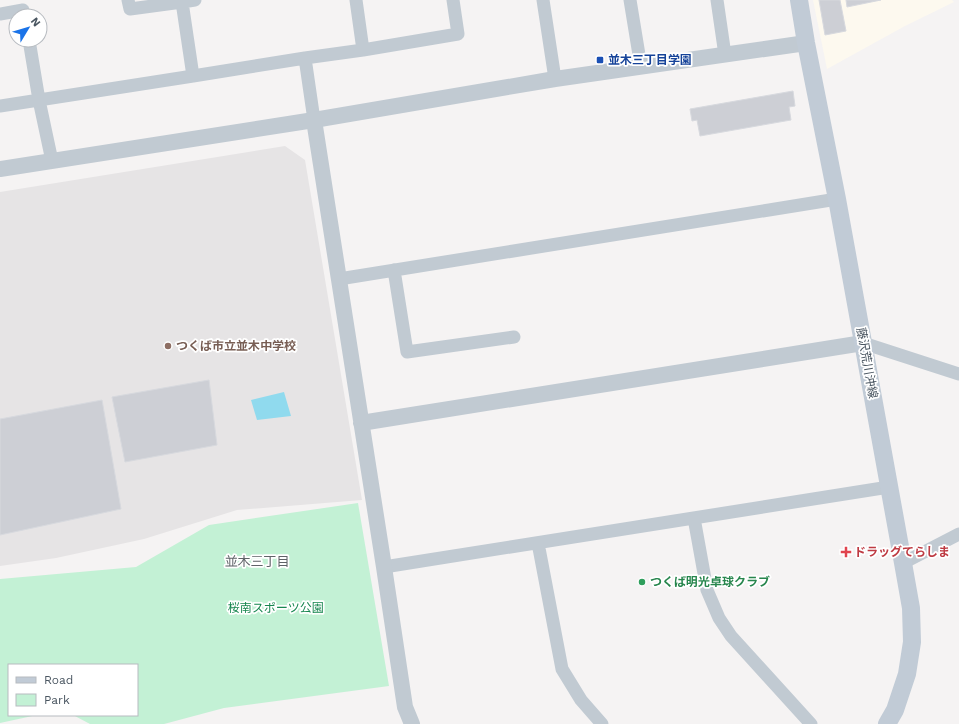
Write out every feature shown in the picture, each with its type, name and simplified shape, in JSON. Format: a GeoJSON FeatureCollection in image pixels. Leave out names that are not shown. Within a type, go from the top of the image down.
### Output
{"type":"FeatureCollection","features":[{"type":"Feature","properties":{"kind":"main road","name":"藤沢荒川沖線"},"geometry":{"type":"LineString","coordinates":[[799,0],[837,199],[911,608],[912,642],[907,674],[898,703],[887,724]]}},
{"type":"Feature","properties":{"kind":"street"},"geometry":{"type":"LineString","coordinates":[[128,0],[130,9],[195,0]]}},
{"type":"Feature","properties":{"kind":"street"},"geometry":{"type":"LineString","coordinates":[[356,0],[363,50]]}},
{"type":"Feature","properties":{"kind":"street"},"geometry":{"type":"LineString","coordinates":[[0,106],[458,34],[453,0]]}},
{"type":"Feature","properties":{"kind":"street"},"geometry":{"type":"LineString","coordinates":[[543,0],[555,79]]}},
{"type":"Feature","properties":{"kind":"street"},"geometry":{"type":"LineString","coordinates":[[630,0],[641,67]]}},
{"type":"Feature","properties":{"kind":"street"},"geometry":{"type":"LineString","coordinates":[[717,0],[725,55]]}},
{"type":"Feature","properties":{"kind":"street"},"geometry":{"type":"LineString","coordinates":[[182,2],[193,76]]}},
{"type":"Feature","properties":{"kind":"street"},"geometry":{"type":"LineString","coordinates":[[0,169],[314,120],[555,79],[806,43]]}},
{"type":"Feature","properties":{"kind":"street"},"geometry":{"type":"LineString","coordinates":[[30,48],[39,100],[52,161]]}},
{"type":"Feature","properties":{"kind":"street"},"geometry":{"type":"LineString","coordinates":[[304,58],[405,707],[412,724]]}},
{"type":"Feature","properties":{"kind":"street"},"geometry":{"type":"LineString","coordinates":[[339,279],[837,199]]}},
{"type":"Feature","properties":{"kind":"street"},"geometry":{"type":"LineString","coordinates":[[394,270],[406,352],[514,337]]}},
{"type":"Feature","properties":{"kind":"street"},"geometry":{"type":"LineString","coordinates":[[361,423],[863,343],[959,374]]}},
{"type":"Feature","properties":{"kind":"street"},"geometry":{"type":"LineString","coordinates":[[384,567],[889,487]]}},
{"type":"Feature","properties":{"kind":"street"},"geometry":{"type":"LineString","coordinates":[[694,518],[707,590],[719,618],[731,636],[811,724]]}},
{"type":"Feature","properties":{"kind":"street"},"geometry":{"type":"LineString","coordinates":[[903,563],[959,534]]}},
{"type":"Feature","properties":{"kind":"street"},"geometry":{"type":"LineString","coordinates":[[538,543],[562,669],[581,700],[602,724]]}},
{"type":"Feature","properties":{"kind":"shaded area"},"geometry":{"type":"Polygon","coordinates":[[[813,0],[952,0],[954,2],[905,26],[827,69],[813,0]]]}},
{"type":"Feature","properties":{"kind":"shaded area","name":"つくば市立並木中学校"},"geometry":{"type":"Polygon","coordinates":[[[285,146],[305,160],[362,500],[237,510],[144,539],[56,558],[0,566],[0,192],[285,146]]]}},
{"type":"Feature","properties":{"kind":"green space","name":"桜南スポーツ公園"},"geometry":{"type":"Polygon","coordinates":[[[358,503],[389,686],[224,708],[164,724],[90,724],[75,716],[138,716],[138,664],[8,664],[8,716],[32,716],[0,723],[0,579],[136,567],[209,525],[358,503]]]}},
{"type":"Feature","properties":{"kind":"water"},"geometry":{"type":"Polygon","coordinates":[[[284,392],[291,416],[257,420],[251,400],[284,392]]]}},
{"type":"Feature","properties":{"kind":"building"},"geometry":{"type":"Polygon","coordinates":[[[819,0],[840,0],[846,31],[825,35],[819,0]]]}},
{"type":"Feature","properties":{"kind":"building"},"geometry":{"type":"Polygon","coordinates":[[[846,0],[881,0],[847,7],[846,0]]]}},
{"type":"Feature","properties":{"kind":"building"},"geometry":{"type":"Polygon","coordinates":[[[793,91],[795,106],[789,107],[791,120],[700,136],[697,120],[692,121],[690,109],[793,91]]]}},
{"type":"Feature","properties":{"kind":"building"},"geometry":{"type":"Polygon","coordinates":[[[209,380],[217,445],[125,462],[112,397],[209,380]]]}},
{"type":"Feature","properties":{"kind":"building"},"geometry":{"type":"Polygon","coordinates":[[[102,400],[121,509],[0,535],[0,419],[102,400]]]}},
{"type":"Feature","properties":{"kind":"place","name":"並木三丁目学園"},"geometry":{"type":"Point","coordinates":[600,60]}},
{"type":"Feature","properties":{"kind":"place","name":"つくば市立並木中学校"},"geometry":{"type":"Point","coordinates":[168,346]}},
{"type":"Feature","properties":{"kind":"place","name":"ドラッグてらしま"},"geometry":{"type":"Point","coordinates":[846,552]}},
{"type":"Feature","properties":{"kind":"place","name":"つくば明光卓球クラブ"},"geometry":{"type":"Point","coordinates":[642,582]}},
{"type":"Feature","properties":{"kind":"district","name":"並木三丁目"},"geometry":{"type":"Point","coordinates":[257,561]}}]}
